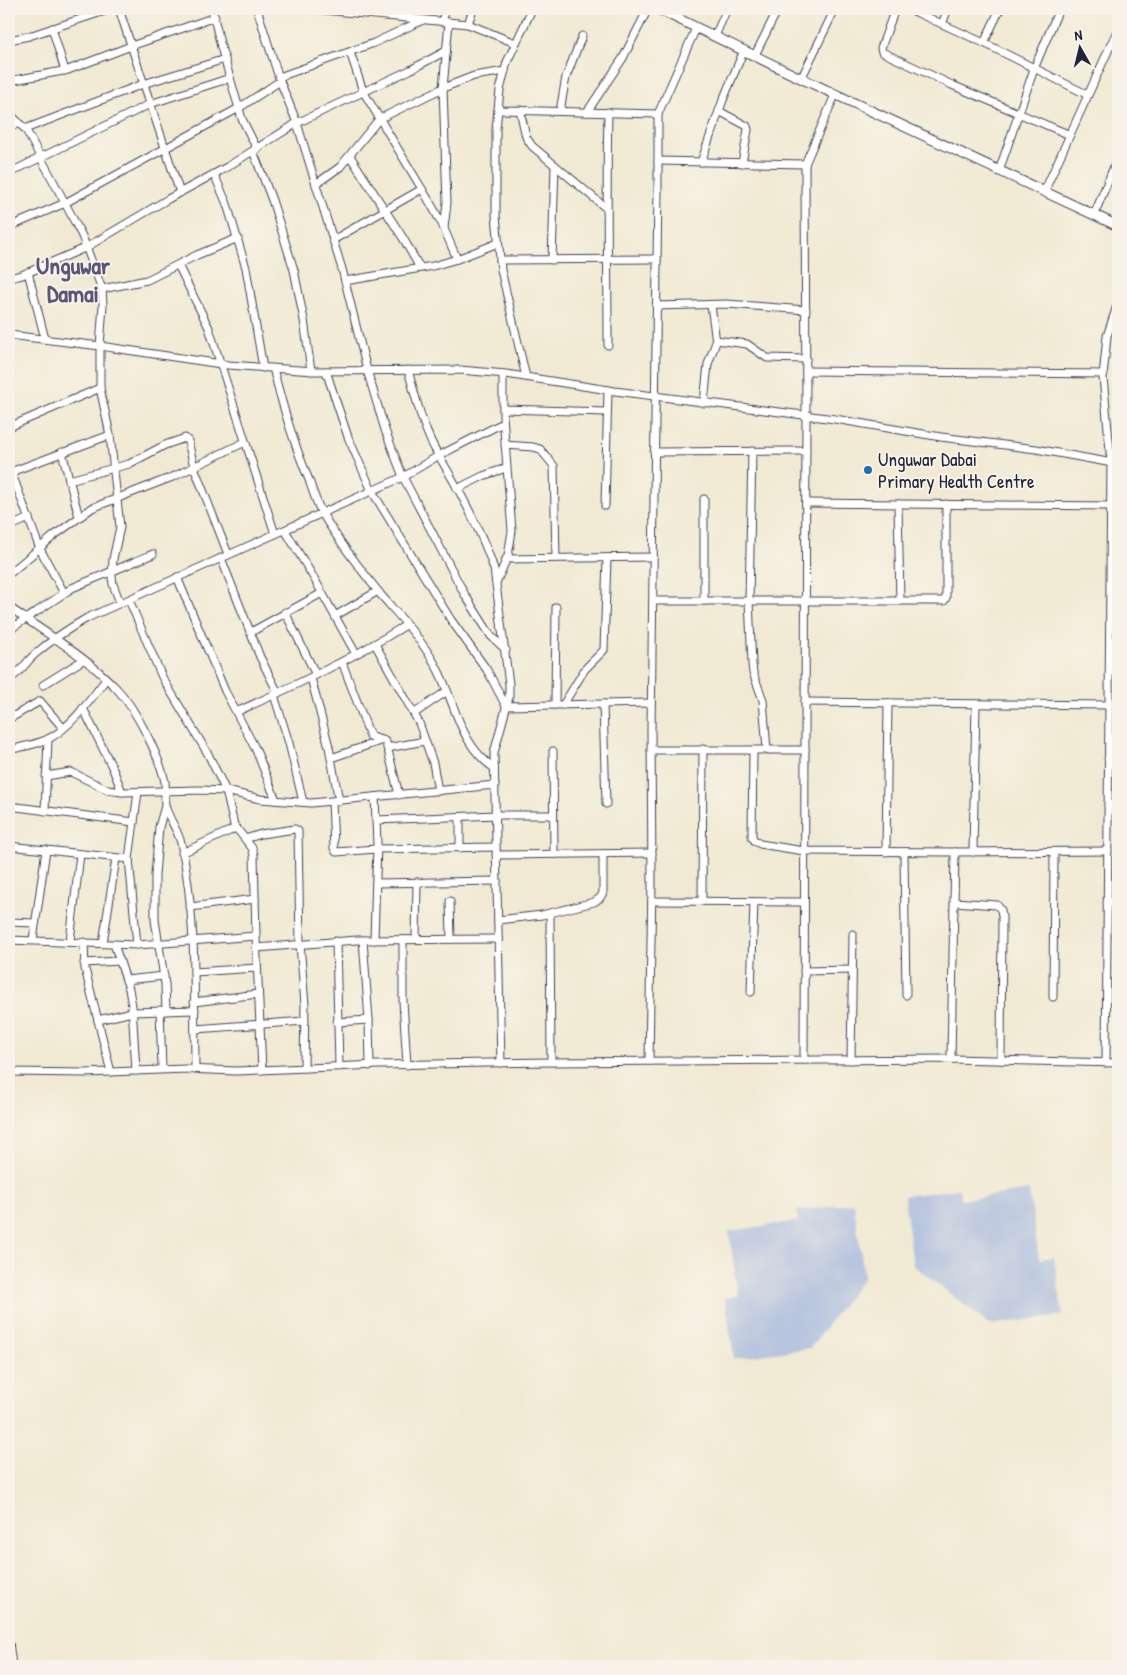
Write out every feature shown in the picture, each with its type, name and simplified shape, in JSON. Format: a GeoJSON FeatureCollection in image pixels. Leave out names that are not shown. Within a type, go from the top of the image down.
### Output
{"type":"FeatureCollection","features":[{"type":"Feature","properties":{"kind":"street"},"geometry":{"type":"LineString","coordinates":[[9,40],[111,9]]}},
{"type":"Feature","properties":{"kind":"street"},"geometry":{"type":"LineString","coordinates":[[119,9],[180,193]]}},
{"type":"Feature","properties":{"kind":"street"},"geometry":{"type":"LineString","coordinates":[[212,9],[224,59],[242,119],[255,150],[294,270],[304,320],[311,371]]}},
{"type":"Feature","properties":{"kind":"street"},"geometry":{"type":"LineString","coordinates":[[257,9],[316,184],[345,281],[367,370],[385,430],[403,476],[452,572],[491,636],[506,650]]}},
{"type":"Feature","properties":{"kind":"street"},"geometry":{"type":"LineString","coordinates":[[314,9],[400,13],[424,19],[468,24],[515,43]]}},
{"type":"Feature","properties":{"kind":"street"},"geometry":{"type":"LineString","coordinates":[[444,9],[446,22],[444,88],[447,203],[444,228]]}},
{"type":"Feature","properties":{"kind":"street"},"geometry":{"type":"LineString","coordinates":[[468,24],[473,9]]}},
{"type":"Feature","properties":{"kind":"street"},"geometry":{"type":"LineString","coordinates":[[526,377],[506,296],[500,260],[496,130],[505,71],[515,43],[532,9]]}},
{"type":"Feature","properties":{"kind":"street"},"geometry":{"type":"LineString","coordinates":[[587,112],[623,58],[648,9]]}},
{"type":"Feature","properties":{"kind":"street"},"geometry":{"type":"LineString","coordinates":[[715,36],[727,9]]}},
{"type":"Feature","properties":{"kind":"street"},"geometry":{"type":"LineString","coordinates":[[754,56],[778,9]]}},
{"type":"Feature","properties":{"kind":"street"},"geometry":{"type":"LineString","coordinates":[[801,78],[835,9]]}},
{"type":"Feature","properties":{"kind":"street"},"geometry":{"type":"LineString","coordinates":[[895,9],[881,48],[882,52],[952,85],[1070,135]]}},
{"type":"Feature","properties":{"kind":"street"},"geometry":{"type":"LineString","coordinates":[[909,9],[984,43],[1088,95]]}},
{"type":"Feature","properties":{"kind":"street"},"geometry":{"type":"LineString","coordinates":[[942,24],[948,9]]}},
{"type":"Feature","properties":{"kind":"street"},"geometry":{"type":"LineString","coordinates":[[984,43],[1000,9]]}},
{"type":"Feature","properties":{"kind":"street"},"geometry":{"type":"LineString","coordinates":[[999,171],[1034,69],[1059,9]]}},
{"type":"Feature","properties":{"kind":"street"},"geometry":{"type":"LineString","coordinates":[[662,10],[835,95],[1118,226]]}},
{"type":"Feature","properties":{"kind":"street"},"geometry":{"type":"LineString","coordinates":[[9,81],[65,71],[131,46],[215,18]]}},
{"type":"Feature","properties":{"kind":"street"},"geometry":{"type":"LineString","coordinates":[[9,227],[65,203],[239,108],[280,79],[374,43],[424,19]]}},
{"type":"Feature","properties":{"kind":"street"},"geometry":{"type":"LineString","coordinates":[[52,28],[65,71]]}},
{"type":"Feature","properties":{"kind":"street"},"geometry":{"type":"LineString","coordinates":[[649,1061],[658,114],[696,28]]}},
{"type":"Feature","properties":{"kind":"street"},"geometry":{"type":"LineString","coordinates":[[1044,192],[1088,95],[1115,46],[1118,29]]}},
{"type":"Feature","properties":{"kind":"street"},"geometry":{"type":"LineString","coordinates":[[560,111],[566,77],[582,36]]}},
{"type":"Feature","properties":{"kind":"street"},"geometry":{"type":"LineString","coordinates":[[701,162],[734,69],[744,50]]}},
{"type":"Feature","properties":{"kind":"street"},"geometry":{"type":"LineString","coordinates":[[9,278],[87,247],[255,150],[297,123],[446,51]]}},
{"type":"Feature","properties":{"kind":"street"},"geometry":{"type":"LineString","coordinates":[[350,52],[363,91],[444,228],[457,259]]}},
{"type":"Feature","properties":{"kind":"street"},"geometry":{"type":"LineString","coordinates":[[25,129],[143,84],[224,59]]}},
{"type":"Feature","properties":{"kind":"street"},"geometry":{"type":"LineString","coordinates":[[316,184],[340,167],[379,119],[474,76],[505,71]]}},
{"type":"Feature","properties":{"kind":"street"},"geometry":{"type":"LineString","coordinates":[[9,174],[150,104],[230,78]]}},
{"type":"Feature","properties":{"kind":"street"},"geometry":{"type":"LineString","coordinates":[[804,1060],[805,164],[835,95]]}},
{"type":"Feature","properties":{"kind":"street"},"geometry":{"type":"LineString","coordinates":[[498,110],[658,114]]}},
{"type":"Feature","properties":{"kind":"street"},"geometry":{"type":"LineString","coordinates":[[520,110],[526,137],[532,146],[606,208]]}},
{"type":"Feature","properties":{"kind":"street"},"geometry":{"type":"LineString","coordinates":[[719,111],[747,126],[742,162]]}},
{"type":"Feature","properties":{"kind":"street"},"geometry":{"type":"LineString","coordinates":[[608,112],[606,208],[608,345]]}},
{"type":"Feature","properties":{"kind":"street"},"geometry":{"type":"LineString","coordinates":[[9,113],[25,129],[65,203],[87,247],[102,290],[100,388],[110,435],[114,468],[120,533],[113,559],[113,584],[120,603]]}},
{"type":"Feature","properties":{"kind":"street"},"geometry":{"type":"LineString","coordinates":[[9,128],[19,123]]}},
{"type":"Feature","properties":{"kind":"street"},"geometry":{"type":"LineString","coordinates":[[350,156],[420,268]]}},
{"type":"Feature","properties":{"kind":"street"},"geometry":{"type":"LineString","coordinates":[[1094,215],[1118,158]]}},
{"type":"Feature","properties":{"kind":"street"},"geometry":{"type":"LineString","coordinates":[[658,161],[805,164]]}},
{"type":"Feature","properties":{"kind":"street"},"geometry":{"type":"LineString","coordinates":[[552,260],[555,166]]}},
{"type":"Feature","properties":{"kind":"street"},"geometry":{"type":"LineString","coordinates":[[214,174],[227,204],[246,268],[263,368]]}},
{"type":"Feature","properties":{"kind":"street"},"geometry":{"type":"LineString","coordinates":[[333,240],[422,189]]}},
{"type":"Feature","properties":{"kind":"street"},"geometry":{"type":"LineString","coordinates":[[102,290],[148,280],[197,255],[238,238]]}},
{"type":"Feature","properties":{"kind":"street"},"geometry":{"type":"LineString","coordinates":[[345,281],[420,268],[457,259],[498,243]]}},
{"type":"Feature","properties":{"kind":"street"},"geometry":{"type":"LineString","coordinates":[[500,260],[657,259]]}},
{"type":"Feature","properties":{"kind":"street"},"geometry":{"type":"LineString","coordinates":[[178,265],[209,328],[275,534]]}},
{"type":"Feature","properties":{"kind":"street"},"geometry":{"type":"LineString","coordinates":[[28,272],[45,339]]}},
{"type":"Feature","properties":{"kind":"street"},"geometry":{"type":"LineString","coordinates":[[1106,1063],[1110,506],[1115,462],[1110,453],[1104,374],[1107,336],[1118,303]]}},
{"type":"Feature","properties":{"kind":"street"},"geometry":{"type":"LineString","coordinates":[[704,403],[708,364],[716,340],[710,305]]}},
{"type":"Feature","properties":{"kind":"street"},"geometry":{"type":"LineString","coordinates":[[656,306],[761,306],[806,310]]}},
{"type":"Feature","properties":{"kind":"street"},"geometry":{"type":"LineString","coordinates":[[9,335],[220,364],[263,368],[311,371],[460,370],[503,374],[704,403],[806,415],[941,438],[1036,449],[1115,462]]}},
{"type":"Feature","properties":{"kind":"street"},"geometry":{"type":"LineString","coordinates":[[716,340],[747,344],[767,358],[806,359]]}},
{"type":"Feature","properties":{"kind":"street"},"geometry":{"type":"LineString","coordinates":[[273,368],[286,422],[322,514],[378,591],[406,624],[434,662],[441,675],[456,716],[474,750],[494,768]]}},
{"type":"Feature","properties":{"kind":"street"},"geometry":{"type":"LineString","coordinates":[[408,370],[424,422],[438,456],[445,464],[491,560],[506,650],[509,697],[494,753],[501,1063]]}},
{"type":"Feature","properties":{"kind":"street"},"geometry":{"type":"LineString","coordinates":[[326,371],[348,437],[372,491],[451,620],[487,670],[506,706]]}},
{"type":"Feature","properties":{"kind":"street"},"geometry":{"type":"LineString","coordinates":[[806,371],[1104,374]]}},
{"type":"Feature","properties":{"kind":"street"},"geometry":{"type":"LineString","coordinates":[[496,583],[506,559],[512,531],[503,423],[503,374]]}},
{"type":"Feature","properties":{"kind":"street"},"geometry":{"type":"LineString","coordinates":[[9,427],[100,388]]}},
{"type":"Feature","properties":{"kind":"street"},"geometry":{"type":"LineString","coordinates":[[605,506],[608,390]]}},
{"type":"Feature","properties":{"kind":"street"},"geometry":{"type":"LineString","coordinates":[[503,409],[608,412]]}},
{"type":"Feature","properties":{"kind":"street"},"geometry":{"type":"LineString","coordinates":[[9,679],[21,671],[32,657],[86,618],[372,491],[503,423]]}},
{"type":"Feature","properties":{"kind":"street"},"geometry":{"type":"LineString","coordinates":[[64,593],[40,549],[12,477],[13,472],[110,435]]}},
{"type":"Feature","properties":{"kind":"street"},"geometry":{"type":"LineString","coordinates":[[69,480],[129,464],[182,438],[188,441],[194,467],[228,554]]}},
{"type":"Feature","properties":{"kind":"street"},"geometry":{"type":"LineString","coordinates":[[9,574],[92,508],[176,476],[245,442]]}},
{"type":"Feature","properties":{"kind":"street"},"geometry":{"type":"LineString","coordinates":[[505,444],[540,449],[554,466],[556,558]]}},
{"type":"Feature","properties":{"kind":"street"},"geometry":{"type":"LineString","coordinates":[[752,451],[749,600],[752,664],[753,673],[763,700],[767,750]]}},
{"type":"Feature","properties":{"kind":"street"},"geometry":{"type":"LineString","coordinates":[[654,452],[806,451]]}},
{"type":"Feature","properties":{"kind":"street"},"geometry":{"type":"LineString","coordinates":[[62,452],[79,517]]}},
{"type":"Feature","properties":{"kind":"street"},"geometry":{"type":"LineString","coordinates":[[1110,453],[1118,453]]}},
{"type":"Feature","properties":{"kind":"street"},"geometry":{"type":"LineString","coordinates":[[457,489],[483,476],[506,468]]}},
{"type":"Feature","properties":{"kind":"street"},"geometry":{"type":"LineString","coordinates":[[704,499],[704,601]]}},
{"type":"Feature","properties":{"kind":"street"},"geometry":{"type":"LineString","coordinates":[[806,504],[1110,506]]}},
{"type":"Feature","properties":{"kind":"street"},"geometry":{"type":"LineString","coordinates":[[898,504],[900,601]]}},
{"type":"Feature","properties":{"kind":"street"},"geometry":{"type":"LineString","coordinates":[[653,601],[805,600],[936,602],[946,598],[946,504]]}},
{"type":"Feature","properties":{"kind":"street"},"geometry":{"type":"LineString","coordinates":[[9,527],[29,518]]}},
{"type":"Feature","properties":{"kind":"street"},"geometry":{"type":"LineString","coordinates":[[285,530],[356,654]]}},
{"type":"Feature","properties":{"kind":"street"},"geometry":{"type":"LineString","coordinates":[[9,630],[64,593],[153,554]]}},
{"type":"Feature","properties":{"kind":"street"},"geometry":{"type":"LineString","coordinates":[[506,559],[653,557]]}},
{"type":"Feature","properties":{"kind":"street"},"geometry":{"type":"LineString","coordinates":[[221,558],[276,694],[303,802]]}},
{"type":"Feature","properties":{"kind":"street"},"geometry":{"type":"LineString","coordinates":[[559,705],[585,669],[604,650],[607,558]]}},
{"type":"Feature","properties":{"kind":"street"},"geometry":{"type":"LineString","coordinates":[[177,577],[225,691],[256,750],[276,800]]}},
{"type":"Feature","properties":{"kind":"street"},"geometry":{"type":"LineString","coordinates":[[335,616],[378,591]]}},
{"type":"Feature","properties":{"kind":"street"},"geometry":{"type":"LineString","coordinates":[[251,632],[322,593]]}},
{"type":"Feature","properties":{"kind":"street"},"geometry":{"type":"LineString","coordinates":[[129,600],[162,678],[208,754],[218,779],[226,792],[234,825],[252,848],[254,855],[262,1070]]}},
{"type":"Feature","properties":{"kind":"street"},"geometry":{"type":"LineString","coordinates":[[9,607],[56,638],[118,690],[132,709],[156,757],[166,791],[165,806],[159,827],[155,875],[155,920],[164,976],[162,1070]]}},
{"type":"Feature","properties":{"kind":"street"},"geometry":{"type":"LineString","coordinates":[[556,608],[559,705]]}},
{"type":"Feature","properties":{"kind":"street"},"geometry":{"type":"LineString","coordinates":[[1110,608],[1118,608]]}},
{"type":"Feature","properties":{"kind":"street"},"geometry":{"type":"LineString","coordinates":[[285,612],[313,676],[331,758],[335,801],[335,851],[496,847]]}},
{"type":"Feature","properties":{"kind":"street"},"geometry":{"type":"LineString","coordinates":[[236,712],[342,662],[406,624]]}},
{"type":"Feature","properties":{"kind":"street"},"geometry":{"type":"LineString","coordinates":[[375,644],[414,713],[433,763],[438,791]]}},
{"type":"Feature","properties":{"kind":"street"},"geometry":{"type":"LineString","coordinates":[[43,685],[83,660]]}},
{"type":"Feature","properties":{"kind":"street"},"geometry":{"type":"LineString","coordinates":[[342,662],[370,736],[386,742],[399,795]]}},
{"type":"Feature","properties":{"kind":"street"},"geometry":{"type":"LineString","coordinates":[[9,750],[48,739],[63,728],[83,708],[106,679]]}},
{"type":"Feature","properties":{"kind":"street"},"geometry":{"type":"LineString","coordinates":[[414,713],[447,691]]}},
{"type":"Feature","properties":{"kind":"street"},"geometry":{"type":"LineString","coordinates":[[9,718],[40,701],[63,728]]}},
{"type":"Feature","properties":{"kind":"street"},"geometry":{"type":"LineString","coordinates":[[805,702],[1109,705]]}},
{"type":"Feature","properties":{"kind":"street"},"geometry":{"type":"LineString","coordinates":[[506,706],[651,703]]}},
{"type":"Feature","properties":{"kind":"street"},"geometry":{"type":"LineString","coordinates":[[886,852],[888,703]]}},
{"type":"Feature","properties":{"kind":"street"},"geometry":{"type":"LineString","coordinates":[[603,704],[606,804]]}},
{"type":"Feature","properties":{"kind":"street"},"geometry":{"type":"LineString","coordinates":[[973,852],[976,704]]}},
{"type":"Feature","properties":{"kind":"street"},"geometry":{"type":"LineString","coordinates":[[83,708],[113,768],[122,792]]}},
{"type":"Feature","properties":{"kind":"street"},"geometry":{"type":"LineString","coordinates":[[45,811],[48,739]]}},
{"type":"Feature","properties":{"kind":"street"},"geometry":{"type":"LineString","coordinates":[[331,758],[383,740]]}},
{"type":"Feature","properties":{"kind":"street"},"geometry":{"type":"LineString","coordinates":[[388,748],[425,741]]}},
{"type":"Feature","properties":{"kind":"street"},"geometry":{"type":"LineString","coordinates":[[702,902],[703,749]]}},
{"type":"Feature","properties":{"kind":"street"},"geometry":{"type":"LineString","coordinates":[[651,750],[805,750]]}},
{"type":"Feature","properties":{"kind":"street"},"geometry":{"type":"LineString","coordinates":[[753,750],[752,837],[760,844],[804,851],[1108,851]]}},
{"type":"Feature","properties":{"kind":"street"},"geometry":{"type":"LineString","coordinates":[[553,751],[554,854]]}},
{"type":"Feature","properties":{"kind":"street"},"geometry":{"type":"LineString","coordinates":[[1108,759],[1118,759]]}},
{"type":"Feature","properties":{"kind":"street"},"geometry":{"type":"LineString","coordinates":[[46,776],[71,772],[108,790],[122,792],[226,792],[247,797],[303,802],[335,801],[495,785]]}},
{"type":"Feature","properties":{"kind":"street"},"geometry":{"type":"LineString","coordinates":[[137,945],[129,860],[138,792]]}},
{"type":"Feature","properties":{"kind":"street"},"geometry":{"type":"LineString","coordinates":[[374,940],[376,797]]}},
{"type":"Feature","properties":{"kind":"street"},"geometry":{"type":"LineString","coordinates":[[1108,805],[1118,805]]}},
{"type":"Feature","properties":{"kind":"street"},"geometry":{"type":"LineString","coordinates":[[9,806],[134,822]]}},
{"type":"Feature","properties":{"kind":"street"},"geometry":{"type":"LineString","coordinates":[[165,806],[177,830],[182,853],[194,940],[195,1069]]}},
{"type":"Feature","properties":{"kind":"street"},"geometry":{"type":"LineString","coordinates":[[376,820],[496,815],[553,815]]}},
{"type":"Feature","properties":{"kind":"street"},"geometry":{"type":"LineString","coordinates":[[460,817],[460,848]]}},
{"type":"Feature","properties":{"kind":"street"},"geometry":{"type":"LineString","coordinates":[[182,853],[236,828]]}},
{"type":"Feature","properties":{"kind":"street"},"geometry":{"type":"LineString","coordinates":[[245,839],[276,831],[295,829],[298,831],[300,944],[305,1021],[304,1068]]}},
{"type":"Feature","properties":{"kind":"street"},"geometry":{"type":"LineString","coordinates":[[9,861],[10,846],[129,860]]}},
{"type":"Feature","properties":{"kind":"street"},"geometry":{"type":"LineString","coordinates":[[33,940],[46,850]]}},
{"type":"Feature","properties":{"kind":"street"},"geometry":{"type":"LineString","coordinates":[[904,852],[906,995]]}},
{"type":"Feature","properties":{"kind":"street"},"geometry":{"type":"LineString","coordinates":[[951,1059],[955,852]]}},
{"type":"Feature","properties":{"kind":"street"},"geometry":{"type":"LineString","coordinates":[[1053,997],[1054,852]]}},
{"type":"Feature","properties":{"kind":"street"},"geometry":{"type":"LineString","coordinates":[[496,855],[652,853]]}},
{"type":"Feature","properties":{"kind":"street"},"geometry":{"type":"LineString","coordinates":[[70,941],[80,854]]}},
{"type":"Feature","properties":{"kind":"street"},"geometry":{"type":"LineString","coordinates":[[498,920],[550,913],[594,902],[603,893],[603,854]]}},
{"type":"Feature","properties":{"kind":"street"},"geometry":{"type":"LineString","coordinates":[[104,943],[116,858]]}},
{"type":"Feature","properties":{"kind":"street"},"geometry":{"type":"LineString","coordinates":[[376,883],[497,881]]}},
{"type":"Feature","properties":{"kind":"street"},"geometry":{"type":"LineString","coordinates":[[416,939],[417,882]]}},
{"type":"Feature","properties":{"kind":"street"},"geometry":{"type":"LineString","coordinates":[[190,907],[255,900]]}},
{"type":"Feature","properties":{"kind":"street"},"geometry":{"type":"LineString","coordinates":[[450,901],[451,939]]}},
{"type":"Feature","properties":{"kind":"street"},"geometry":{"type":"LineString","coordinates":[[652,901],[804,902]]}},
{"type":"Feature","properties":{"kind":"street"},"geometry":{"type":"LineString","coordinates":[[751,992],[754,902]]}},
{"type":"Feature","properties":{"kind":"street"},"geometry":{"type":"LineString","coordinates":[[954,902],[997,905],[1001,910],[1001,1060]]}},
{"type":"Feature","properties":{"kind":"street"},"geometry":{"type":"LineString","coordinates":[[1107,902],[1118,903]]}},
{"type":"Feature","properties":{"kind":"street"},"geometry":{"type":"LineString","coordinates":[[550,913],[551,1062]]}},
{"type":"Feature","properties":{"kind":"street"},"geometry":{"type":"LineString","coordinates":[[9,922],[35,924]]}},
{"type":"Feature","properties":{"kind":"street"},"geometry":{"type":"LineString","coordinates":[[851,1060],[853,934]]}},
{"type":"Feature","properties":{"kind":"street"},"geometry":{"type":"LineString","coordinates":[[9,940],[137,945],[256,936]]}},
{"type":"Feature","properties":{"kind":"street"},"geometry":{"type":"LineString","coordinates":[[256,948],[336,941],[498,939]]}},
{"type":"Feature","properties":{"kind":"street"},"geometry":{"type":"LineString","coordinates":[[363,940],[369,1020],[370,1066]]}},
{"type":"Feature","properties":{"kind":"street"},"geometry":{"type":"LineString","coordinates":[[402,940],[402,992],[406,1065]]}},
{"type":"Feature","properties":{"kind":"street"},"geometry":{"type":"LineString","coordinates":[[336,941],[339,1067]]}},
{"type":"Feature","properties":{"kind":"street"},"geometry":{"type":"LineString","coordinates":[[84,942],[84,963],[111,1072]]}},
{"type":"Feature","properties":{"kind":"street"},"geometry":{"type":"LineString","coordinates":[[114,944],[126,980],[132,1012],[136,1071]]}},
{"type":"Feature","properties":{"kind":"street"},"geometry":{"type":"LineString","coordinates":[[84,963],[120,961]]}},
{"type":"Feature","properties":{"kind":"street"},"geometry":{"type":"LineString","coordinates":[[194,972],[257,968]]}},
{"type":"Feature","properties":{"kind":"street"},"geometry":{"type":"LineString","coordinates":[[804,971],[851,970]]}},
{"type":"Feature","properties":{"kind":"street"},"geometry":{"type":"LineString","coordinates":[[126,980],[164,976]]}},
{"type":"Feature","properties":{"kind":"street"},"geometry":{"type":"LineString","coordinates":[[194,1002],[258,994]]}},
{"type":"Feature","properties":{"kind":"street"},"geometry":{"type":"LineString","coordinates":[[98,1020],[132,1012],[194,1010]]}},
{"type":"Feature","properties":{"kind":"street"},"geometry":{"type":"LineString","coordinates":[[337,1022],[369,1020]]}},
{"type":"Feature","properties":{"kind":"street"},"geometry":{"type":"LineString","coordinates":[[195,1029],[305,1021]]}},
{"type":"Feature","properties":{"kind":"street"},"geometry":{"type":"LineString","coordinates":[[9,1072],[111,1072],[195,1069],[236,1071],[406,1065],[649,1061],[951,1059],[1118,1063]]}},
{"type":"Feature","properties":{"kind":"street"},"geometry":{"type":"LineString","coordinates":[[9,1642],[12,1666]]}},
{"type":"Feature","properties":{"kind":"shaded area"},"geometry":{"type":"Polygon","coordinates":[[[959,1189],[961,1200],[1029,1190],[1039,1259],[1054,1257],[1063,1315],[990,1325],[913,1265],[904,1196],[959,1189]]]}},
{"type":"Feature","properties":{"kind":"shaded area"},"geometry":{"type":"Polygon","coordinates":[[[854,1203],[864,1277],[810,1348],[734,1359],[725,1298],[738,1296],[729,1231],[798,1221],[797,1211],[854,1203]]]}},
{"type":"Feature","properties":{"kind":"place","name":"Unguwar Dabai Primary Health Centre"},"geometry":{"type":"Point","coordinates":[868,470]}},
{"type":"Feature","properties":{"kind":"district","name":"Unguwar Damai"},"geometry":{"type":"Point","coordinates":[73,279]}}]}
